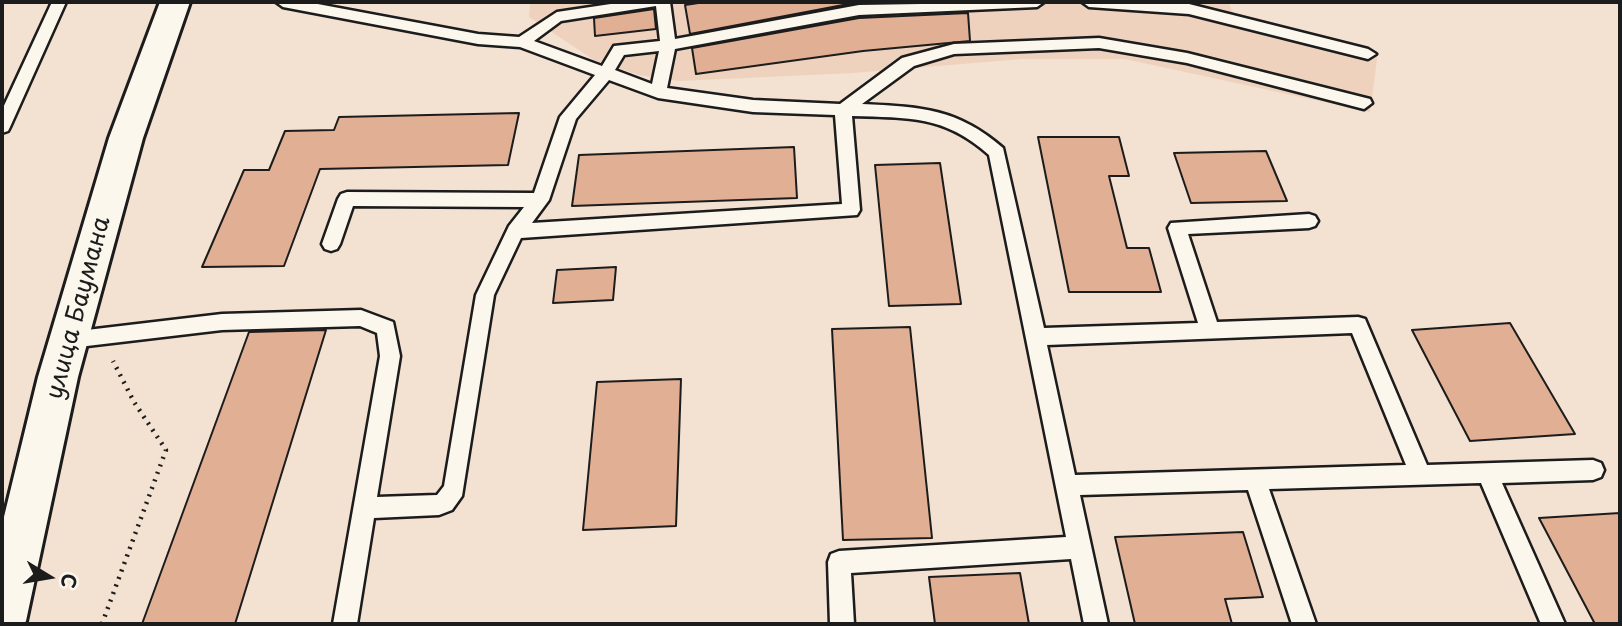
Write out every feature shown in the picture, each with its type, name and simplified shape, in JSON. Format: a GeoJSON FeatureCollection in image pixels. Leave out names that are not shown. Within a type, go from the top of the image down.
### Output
{"type":"FeatureCollection","features":[{"type":"Feature","properties":{"kind":"street","name":"улица Баумана"},"geometry":{"type":"LineString","coordinates":[[2,621],[58,377],[126,138],[175,2]]}},
{"type":"Feature","properties":{"kind":"lane"},"geometry":{"type":"LineString","coordinates":[[2,127],[59,2]]}},
{"type":"Feature","properties":{"kind":"lane"},"geometry":{"type":"LineString","coordinates":[[283,2],[478,39],[522,42],[658,92],[753,106],[941,117],[974,132],[997,152],[1096,624]]}},
{"type":"Feature","properties":{"kind":"lane"},"geometry":{"type":"LineString","coordinates":[[522,42],[557,17],[653,2]]}},
{"type":"Feature","properties":{"kind":"lane"},"geometry":{"type":"LineString","coordinates":[[658,92],[668,45],[663,2]]}},
{"type":"Feature","properties":{"kind":"lane"},"geometry":{"type":"LineString","coordinates":[[364,508],[415,505],[431,508],[445,503],[454,489],[485,295],[515,231],[540,200],[568,117],[606,73],[619,50],[668,45],[859,10],[1037,2]]}},
{"type":"Feature","properties":{"kind":"lane"},"geometry":{"type":"LineString","coordinates":[[1089,2],[1189,9],[1368,54]]}},
{"type":"Feature","properties":{"kind":"lane"},"geometry":{"type":"LineString","coordinates":[[842,110],[908,62],[954,49],[1099,43],[1187,58],[1364,103]]}},
{"type":"Feature","properties":{"kind":"lane"},"geometry":{"type":"LineString","coordinates":[[515,231],[851,210],[842,110]]}},
{"type":"Feature","properties":{"kind":"lane"},"geometry":{"type":"LineString","coordinates":[[331,244],[347,199],[540,200]]}},
{"type":"Feature","properties":{"kind":"lane"},"geometry":{"type":"LineString","coordinates":[[1210,331],[1177,228],[1309,221]]}},
{"type":"Feature","properties":{"kind":"lane"},"geometry":{"type":"LineString","coordinates":[[70,340],[222,322],[361,318],[386,328],[390,356],[345,624]]}},
{"type":"Feature","properties":{"kind":"lane"},"geometry":{"type":"LineString","coordinates":[[1037,337],[1358,325],[1421,475]]}},
{"type":"Feature","properties":{"kind":"lane"},"geometry":{"type":"LineString","coordinates":[[1068,485],[1593,470]]}},
{"type":"Feature","properties":{"kind":"lane"},"geometry":{"type":"LineString","coordinates":[[1487,473],[1553,624]]}},
{"type":"Feature","properties":{"kind":"lane"},"geometry":{"type":"LineString","coordinates":[[1255,480],[1304,624]]}},
{"type":"Feature","properties":{"kind":"lane"},"geometry":{"type":"LineString","coordinates":[[842,624],[839,562],[1080,547]]}},
{"type":"Feature","properties":{"kind":"shaded area"},"geometry":{"type":"Polygon","coordinates":[[[530,2],[1228,2],[1233,13],[1378,52],[1370,112],[1125,59],[1022,59],[853,73],[679,81],[639,75],[594,60],[529,17],[530,2]]]}},
{"type":"Feature","properties":{"kind":"building"},"geometry":{"type":"Polygon","coordinates":[[[705,2],[859,2],[690,34],[685,5],[705,2]]]}},
{"type":"Feature","properties":{"kind":"building"},"geometry":{"type":"Polygon","coordinates":[[[654,9],[656,29],[595,36],[594,18],[654,9]]]}},
{"type":"Feature","properties":{"kind":"building"},"geometry":{"type":"Polygon","coordinates":[[[968,13],[970,41],[863,51],[696,74],[692,48],[859,18],[968,13]]]}},
{"type":"Feature","properties":{"kind":"building"},"geometry":{"type":"Polygon","coordinates":[[[519,113],[508,165],[320,169],[284,266],[202,267],[244,170],[269,170],[285,131],[334,130],[339,117],[519,113]]]}},
{"type":"Feature","properties":{"kind":"building"},"geometry":{"type":"Polygon","coordinates":[[[1038,137],[1119,137],[1129,176],[1109,176],[1127,248],[1149,248],[1161,292],[1069,292],[1038,137]]]}},
{"type":"Feature","properties":{"kind":"building"},"geometry":{"type":"Polygon","coordinates":[[[794,147],[797,198],[572,206],[579,155],[794,147]]]}},
{"type":"Feature","properties":{"kind":"building"},"geometry":{"type":"Polygon","coordinates":[[[1266,151],[1287,201],[1191,203],[1174,153],[1266,151]]]}},
{"type":"Feature","properties":{"kind":"building"},"geometry":{"type":"Polygon","coordinates":[[[940,163],[961,304],[889,306],[875,165],[940,163]]]}},
{"type":"Feature","properties":{"kind":"building"},"geometry":{"type":"Polygon","coordinates":[[[616,267],[613,300],[553,303],[557,270],[616,267]]]}},
{"type":"Feature","properties":{"kind":"building"},"geometry":{"type":"Polygon","coordinates":[[[1510,323],[1575,434],[1470,441],[1412,330],[1510,323]]]}},
{"type":"Feature","properties":{"kind":"building"},"geometry":{"type":"Polygon","coordinates":[[[910,327],[932,538],[843,540],[832,329],[910,327]]]}},
{"type":"Feature","properties":{"kind":"building"},"geometry":{"type":"Polygon","coordinates":[[[326,330],[235,624],[142,624],[249,332],[326,330]]]}},
{"type":"Feature","properties":{"kind":"building"},"geometry":{"type":"Polygon","coordinates":[[[681,379],[676,526],[583,530],[597,382],[681,379]]]}},
{"type":"Feature","properties":{"kind":"building"},"geometry":{"type":"Polygon","coordinates":[[[1620,513],[1620,624],[1595,624],[1539,518],[1620,513]]]}},
{"type":"Feature","properties":{"kind":"building"},"geometry":{"type":"Polygon","coordinates":[[[1243,532],[1263,597],[1225,599],[1232,624],[1135,624],[1115,537],[1243,532]]]}},
{"type":"Feature","properties":{"kind":"building"},"geometry":{"type":"Polygon","coordinates":[[[1020,573],[1029,624],[935,624],[929,577],[1020,573]]]}}]}
